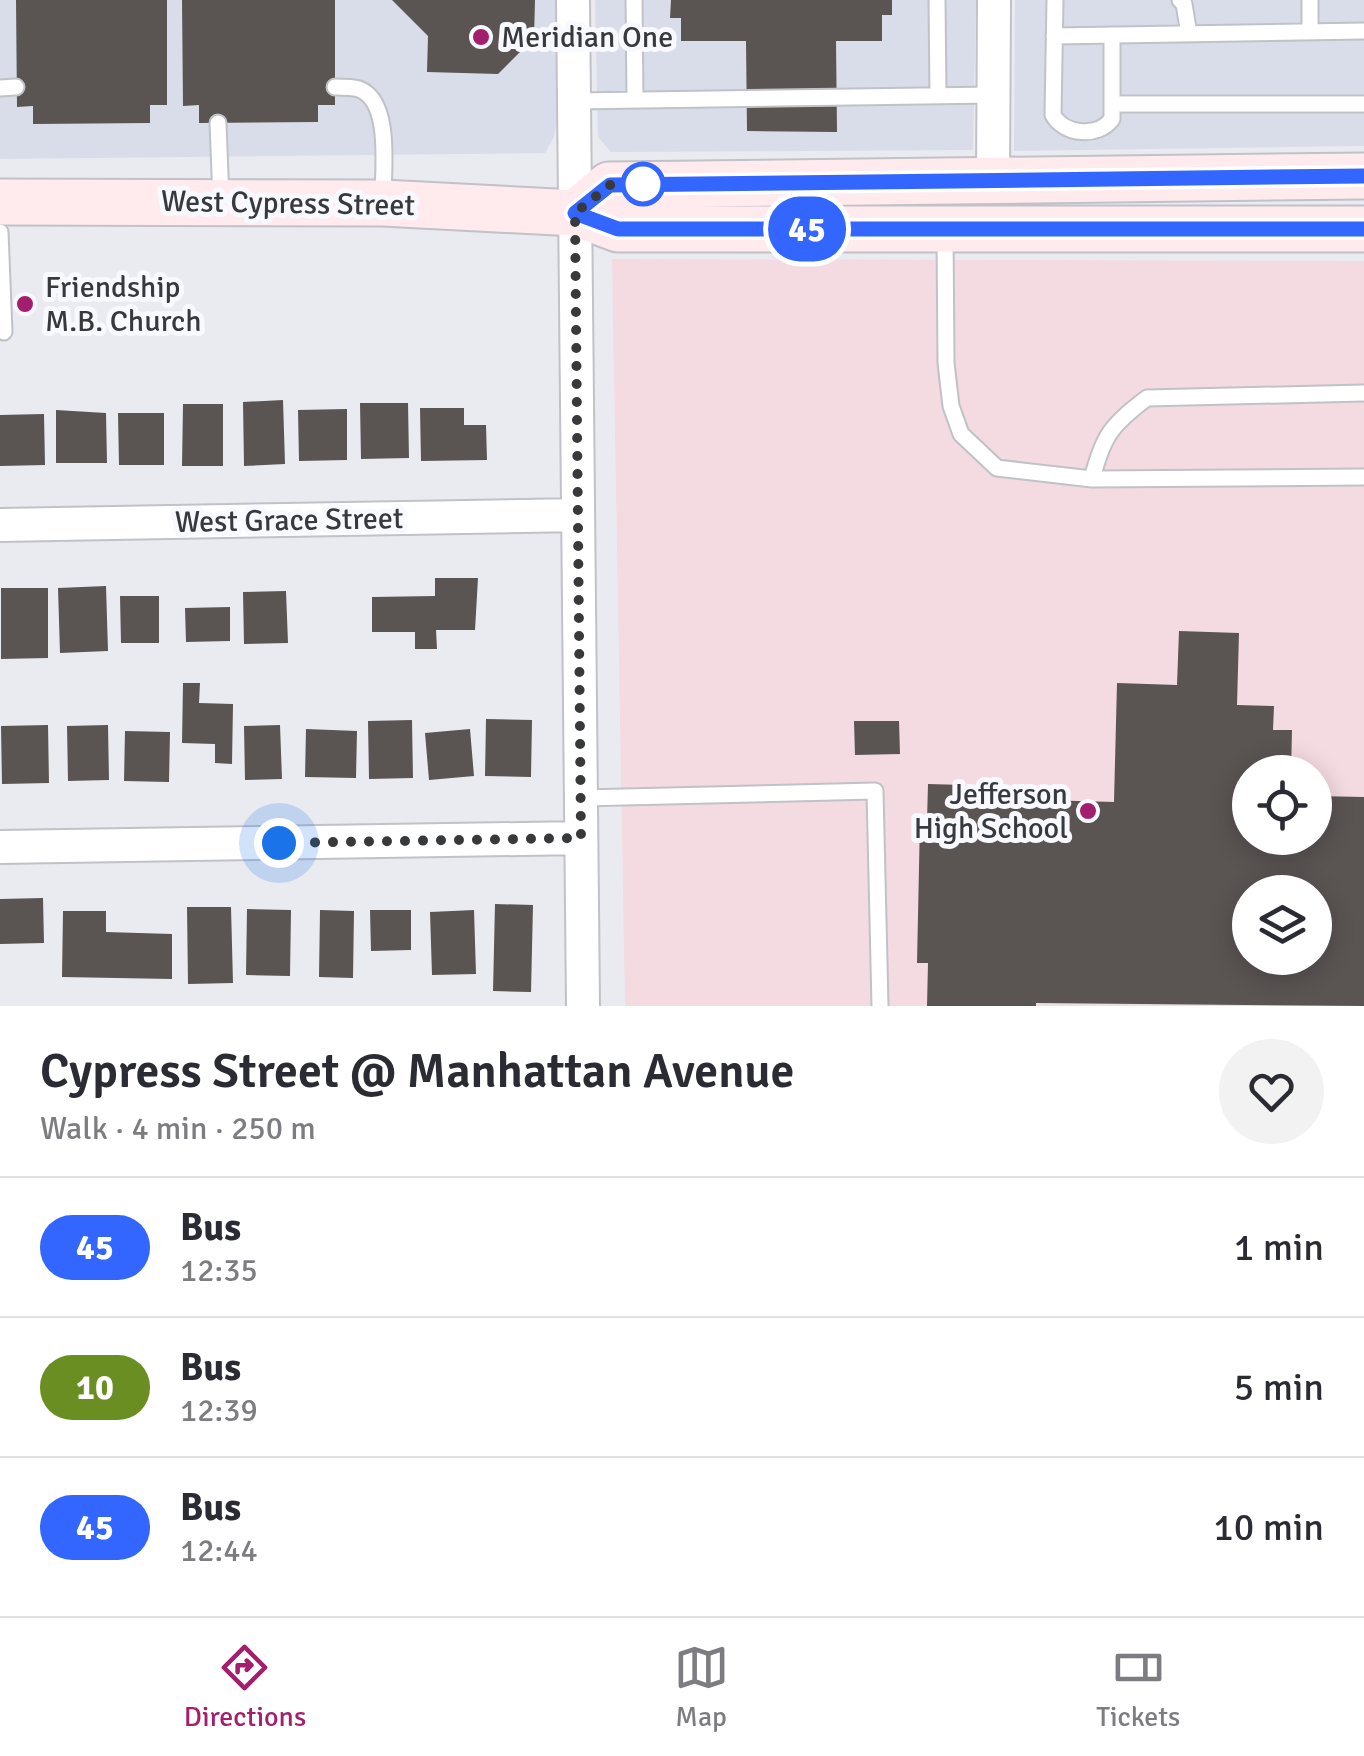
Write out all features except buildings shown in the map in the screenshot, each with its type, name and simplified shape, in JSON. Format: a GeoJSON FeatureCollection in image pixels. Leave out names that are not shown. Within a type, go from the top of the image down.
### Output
{"type":"FeatureCollection","features":[{"type":"Feature","properties":{"kind":"street"},"geometry":{"type":"LineString","coordinates":[[573,0],[583,1006]]}},
{"type":"Feature","properties":{"kind":"street"},"geometry":{"type":"LineString","coordinates":[[945,228],[993,179],[994,0]]}},
{"type":"Feature","properties":{"kind":"street"},"geometry":{"type":"LineString","coordinates":[[575,213],[610,185],[1364,176]]}},
{"type":"Feature","properties":{"kind":"street","name":"West Cypress Street"},"geometry":{"type":"LineString","coordinates":[[0,202],[383,203],[575,213],[618,229],[1364,229]]}},
{"type":"Feature","properties":{"kind":"street","name":"West Grace Street"},"geometry":{"type":"LineString","coordinates":[[0,525],[578,515]]}},
{"type":"Feature","properties":{"kind":"street"},"geometry":{"type":"LineString","coordinates":[[0,847],[581,838]]}},
{"type":"Feature","properties":{"kind":"lane"},"geometry":{"type":"LineString","coordinates":[[634,0],[635,100]]}},
{"type":"Feature","properties":{"kind":"lane"},"geometry":{"type":"LineString","coordinates":[[938,0],[938,96]]}},
{"type":"Feature","properties":{"kind":"lane"},"geometry":{"type":"LineString","coordinates":[[1054,0],[1053,115],[1058,125],[1070,131],[1106,127],[1112,119],[1112,35]]}},
{"type":"Feature","properties":{"kind":"lane"},"geometry":{"type":"LineString","coordinates":[[1180,0],[1189,34]]}},
{"type":"Feature","properties":{"kind":"lane"},"geometry":{"type":"LineString","coordinates":[[1310,0],[1310,32]]}},
{"type":"Feature","properties":{"kind":"lane"},"geometry":{"type":"LineString","coordinates":[[1054,36],[1364,32]]}},
{"type":"Feature","properties":{"kind":"lane"},"geometry":{"type":"LineString","coordinates":[[336,86],[361,90],[378,106],[382,123],[383,203]]}},
{"type":"Feature","properties":{"kind":"lane"},"geometry":{"type":"LineString","coordinates":[[574,100],[994,95]]}},
{"type":"Feature","properties":{"kind":"lane"},"geometry":{"type":"LineString","coordinates":[[1113,104],[1364,104]]}},
{"type":"Feature","properties":{"kind":"lane"},"geometry":{"type":"LineString","coordinates":[[218,123],[221,200]]}},
{"type":"Feature","properties":{"kind":"lane"},"geometry":{"type":"LineString","coordinates":[[945,228],[946,363],[951,406],[961,434],[997,468],[1092,480],[1364,477]]}},
{"type":"Feature","properties":{"kind":"lane"},"geometry":{"type":"LineString","coordinates":[[0,232],[4,332]]}},
{"type":"Feature","properties":{"kind":"lane"},"geometry":{"type":"LineString","coordinates":[[1092,480],[1101,444],[1122,418],[1146,398],[1364,393]]}},
{"type":"Feature","properties":{"kind":"lane"},"geometry":{"type":"LineString","coordinates":[[580,798],[875,791],[880,1006]]}},
{"type":"Feature","properties":{"kind":"shaded area"},"geometry":{"type":"Polygon","coordinates":[[[0,0],[562,0],[563,93],[554,137],[545,153],[0,159],[0,0]]]}},
{"type":"Feature","properties":{"kind":"shaded area"},"geometry":{"type":"Polygon","coordinates":[[[595,0],[976,0],[973,150],[611,152],[598,137],[595,0]]]}},
{"type":"Feature","properties":{"kind":"shaded area"},"geometry":{"type":"Polygon","coordinates":[[[1015,0],[1364,0],[1364,146],[1014,151],[1015,0]]]}},
{"type":"Feature","properties":{"kind":"shaded area"},"geometry":{"type":"Polygon","coordinates":[[[612,259],[1364,261],[1364,1006],[625,1006],[612,259]]]}},
{"type":"Feature","properties":{"kind":"bus line","name":"45"},"geometry":{"type":"LineString","coordinates":[[1364,176],[610,185],[575,213],[618,229],[1364,229]]}},
{"type":"Feature","properties":{"kind":"place","name":"Meridian One"},"geometry":{"type":"Point","coordinates":[481,37]}},
{"type":"Feature","properties":{"kind":"place","name":"Friendship M.B. Church"},"geometry":{"type":"Point","coordinates":[25,304]}},
{"type":"Feature","properties":{"kind":"place","name":"Jefferson High School"},"geometry":{"type":"Point","coordinates":[1088,811]}},
{"type":"Feature","properties":{"kind":"route"},"geometry":{"type":"LineString","coordinates":[[279,843],[581,838],[575,213],[610,185],[643,184]]}}]}
